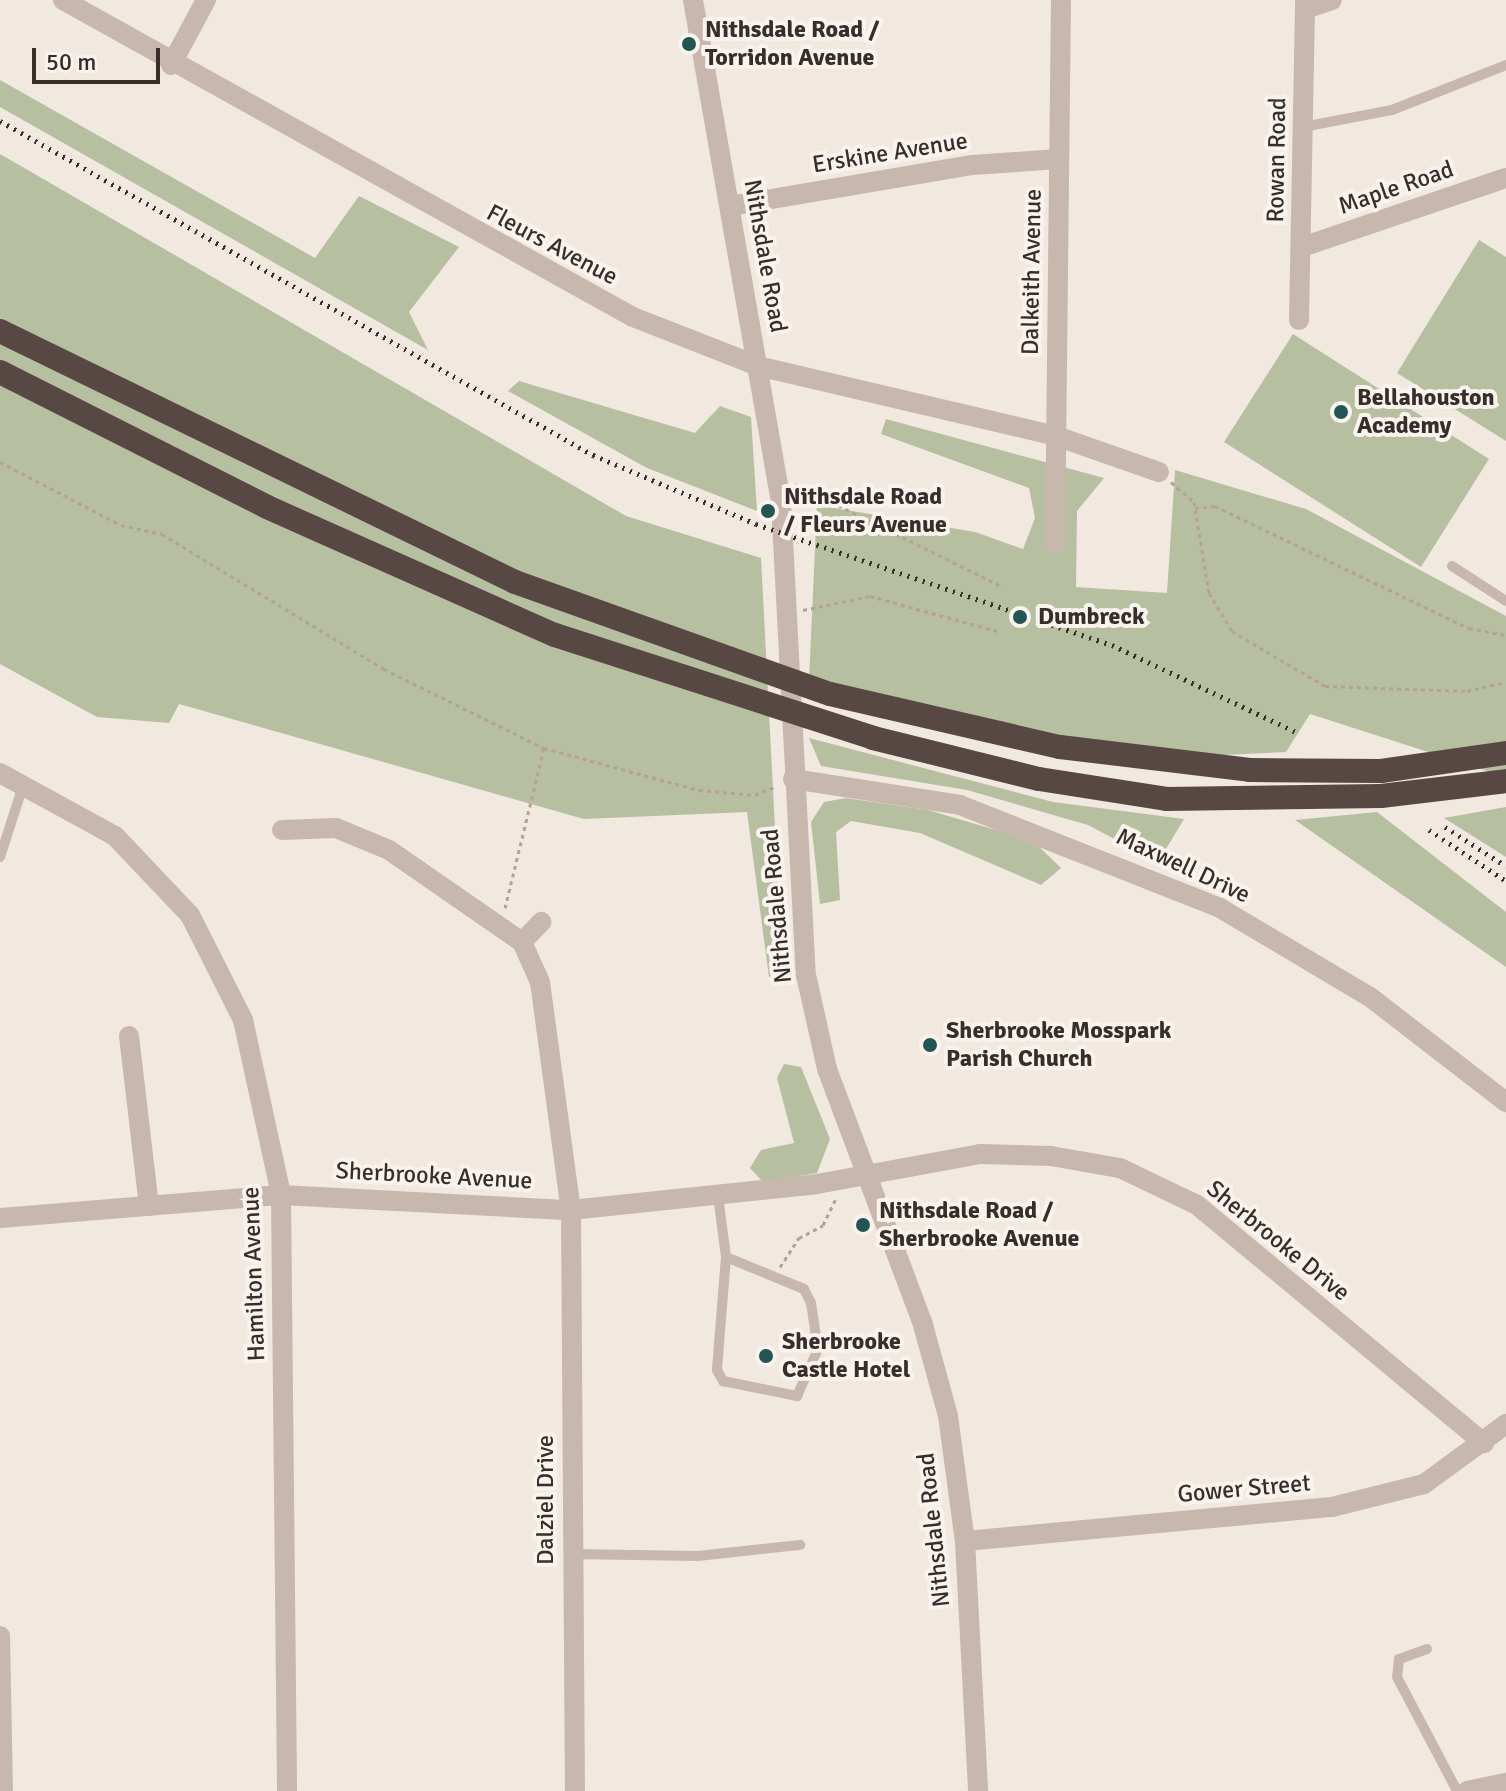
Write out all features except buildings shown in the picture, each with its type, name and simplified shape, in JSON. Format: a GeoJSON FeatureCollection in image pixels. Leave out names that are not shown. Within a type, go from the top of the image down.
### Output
{"type":"FeatureCollection","features":[{"type":"Feature","properties":{"kind":"highway"},"geometry":{"type":"LineString","coordinates":[[0,315],[515,582]]}},
{"type":"Feature","properties":{"kind":"highway"},"geometry":{"type":"LineString","coordinates":[[0,331],[515,582],[721,661],[926,719],[1122,756],[1321,775],[1381,771],[1506,753]]}},
{"type":"Feature","properties":{"kind":"highway"},"geometry":{"type":"LineString","coordinates":[[0,372],[132,441]]}},
{"type":"Feature","properties":{"kind":"highway"},"geometry":{"type":"LineString","coordinates":[[0,386],[132,441],[568,640],[873,738],[1110,793],[1355,797],[1506,781]]}},
{"type":"Feature","properties":{"kind":"street","name":"Fleurs Avenue"},"geometry":{"type":"LineString","coordinates":[[63,0],[171,65],[550,275],[758,366],[1056,436],[1159,472]]}},
{"type":"Feature","properties":{"kind":"street"},"geometry":{"type":"LineString","coordinates":[[171,65],[206,0]]}},
{"type":"Feature","properties":{"kind":"street","name":"Nithsdale Road"},"geometry":{"type":"LineString","coordinates":[[693,0],[781,502],[793,779],[806,975],[827,1069],[934,1363],[965,1541],[978,1791]]}},
{"type":"Feature","properties":{"kind":"street","name":"Dalkeith Avenue"},"geometry":{"type":"LineString","coordinates":[[1055,544],[1061,0]]}},
{"type":"Feature","properties":{"kind":"street"},"geometry":{"type":"LineString","coordinates":[[1305,4],[1332,0]]}},
{"type":"Feature","properties":{"kind":"street","name":"Rowan Road"},"geometry":{"type":"LineString","coordinates":[[1299,320],[1305,4]]}},
{"type":"Feature","properties":{"kind":"street","name":"Erskine Avenue"},"geometry":{"type":"LineString","coordinates":[[730,206],[973,165],[1059,159]]}},
{"type":"Feature","properties":{"kind":"street","name":"Maple Road"},"geometry":{"type":"LineString","coordinates":[[1302,247],[1506,178]]}},
{"type":"Feature","properties":{"kind":"street","name":"Hamilton Avenue"},"geometry":{"type":"LineString","coordinates":[[0,773],[115,836],[190,915],[243,1020],[281,1195],[287,1791]]}},
{"type":"Feature","properties":{"kind":"street","name":"Maxwell Drive"},"geometry":{"type":"LineString","coordinates":[[793,779],[960,805],[1220,908],[1370,997],[1506,1102]]}},
{"type":"Feature","properties":{"kind":"street"},"geometry":{"type":"LineString","coordinates":[[282,830],[336,828],[389,850],[522,942],[541,922]]}},
{"type":"Feature","properties":{"kind":"street","name":"Dalziel Drive"},"geometry":{"type":"LineString","coordinates":[[522,942],[549,1022],[571,1210],[575,1791]]}},
{"type":"Feature","properties":{"kind":"street"},"geometry":{"type":"LineString","coordinates":[[129,1036],[149,1206]]}},
{"type":"Feature","properties":{"kind":"street","name":"Sherbrooke Drive"},"geometry":{"type":"LineString","coordinates":[[864,1174],[980,1154],[1051,1156],[1120,1168],[1197,1205],[1484,1443]]}},
{"type":"Feature","properties":{"kind":"street","name":"Sherbrooke Avenue"},"geometry":{"type":"LineString","coordinates":[[0,1218],[281,1195],[571,1210],[718,1196],[864,1174]]}},
{"type":"Feature","properties":{"kind":"street","name":"Gower Street"},"geometry":{"type":"LineString","coordinates":[[965,1541],[1332,1507],[1424,1484],[1506,1424]]}},
{"type":"Feature","properties":{"kind":"street"},"geometry":{"type":"LineString","coordinates":[[0,1636],[3,1791]]}},
{"type":"Feature","properties":{"kind":"street"},"geometry":{"type":"LineString","coordinates":[[1467,1791],[1506,1783]]}},
{"type":"Feature","properties":{"kind":"lane"},"geometry":{"type":"LineString","coordinates":[[1303,127],[1392,110],[1506,65]]}},
{"type":"Feature","properties":{"kind":"lane"},"geometry":{"type":"LineString","coordinates":[[1452,566],[1506,601]]}},
{"type":"Feature","properties":{"kind":"lane"},"geometry":{"type":"LineString","coordinates":[[0,857],[23,786]]}},
{"type":"Feature","properties":{"kind":"lane"},"geometry":{"type":"LineString","coordinates":[[718,1196],[726,1257],[717,1370],[723,1381],[785,1399],[797,1396],[818,1349],[804,1289],[726,1257]]}},
{"type":"Feature","properties":{"kind":"lane"},"geometry":{"type":"LineString","coordinates":[[572,1554],[698,1556],[800,1545]]}},
{"type":"Feature","properties":{"kind":"lane"},"geometry":{"type":"LineString","coordinates":[[1427,1649],[1399,1659],[1397,1677],[1457,1791]]}},
{"type":"Feature","properties":{"kind":"path"},"geometry":{"type":"LineString","coordinates":[[0,462],[121,525],[162,534],[384,669],[544,748],[699,790],[755,795],[793,779]]}},
{"type":"Feature","properties":{"kind":"path"},"geometry":{"type":"LineString","coordinates":[[1159,472],[1195,508],[1209,593],[1232,631],[1325,686],[1467,691],[1506,682]]}},
{"type":"Feature","properties":{"kind":"path"},"geometry":{"type":"LineString","coordinates":[[791,483],[811,486],[1003,587]]}},
{"type":"Feature","properties":{"kind":"path"},"geometry":{"type":"LineString","coordinates":[[1195,508],[1215,506],[1469,628],[1506,635]]}},
{"type":"Feature","properties":{"kind":"path"},"geometry":{"type":"LineString","coordinates":[[803,610],[870,596],[997,631]]}},
{"type":"Feature","properties":{"kind":"path"},"geometry":{"type":"LineString","coordinates":[[500,927],[544,748]]}},
{"type":"Feature","properties":{"kind":"path"},"geometry":{"type":"LineString","coordinates":[[776,1278],[785,1252],[823,1225],[836,1206],[833,1181]]}},
{"type":"Feature","properties":{"kind":"green space"},"geometry":{"type":"Polygon","coordinates":[[[0,80],[315,258],[359,196],[459,247],[409,312],[428,350],[0,107],[0,80]]]}},
{"type":"Feature","properties":{"kind":"green space"},"geometry":{"type":"Polygon","coordinates":[[[0,154],[626,516],[761,558],[783,982],[769,977],[747,812],[584,819],[179,704],[169,723],[97,717],[0,664],[0,154]]]}},
{"type":"Feature","properties":{"kind":"green space"},"geometry":{"type":"Polygon","coordinates":[[[1479,240],[1506,257],[1506,441],[1397,373],[1479,240]]]}},
{"type":"Feature","properties":{"kind":"green space"},"geometry":{"type":"Polygon","coordinates":[[[1293,334],[1489,459],[1421,567],[1224,442],[1293,334]]]}},
{"type":"Feature","properties":{"kind":"green space"},"geometry":{"type":"Polygon","coordinates":[[[519,381],[695,433],[720,406],[751,417],[757,511],[647,468],[508,391],[519,381]]]}},
{"type":"Feature","properties":{"kind":"green space"},"geometry":{"type":"Polygon","coordinates":[[[886,419],[1104,478],[1077,511],[1076,587],[1167,593],[1175,470],[1306,509],[1506,616],[1506,777],[1310,714],[1286,752],[1201,756],[1123,750],[809,679],[817,505],[975,532],[1023,549],[1035,518],[1029,488],[881,434],[886,419]]]}},
{"type":"Feature","properties":{"kind":"green space"},"geometry":{"type":"Polygon","coordinates":[[[809,738],[1053,802],[1184,819],[1158,862],[1088,825],[967,790],[821,766],[809,738]]]}},
{"type":"Feature","properties":{"kind":"green space"},"geometry":{"type":"Polygon","coordinates":[[[846,798],[928,810],[1033,841],[1061,868],[1041,885],[920,833],[851,821],[836,832],[840,900],[820,904],[811,822],[824,802],[846,798]]]}},
{"type":"Feature","properties":{"kind":"green space"},"geometry":{"type":"Polygon","coordinates":[[[1506,807],[1506,857],[1444,818],[1506,807]]]}},
{"type":"Feature","properties":{"kind":"green space"},"geometry":{"type":"Polygon","coordinates":[[[1377,812],[1506,912],[1506,967],[1295,820],[1377,812]]]}},
{"type":"Feature","properties":{"kind":"green space"},"geometry":{"type":"Polygon","coordinates":[[[784,1064],[801,1067],[830,1139],[817,1173],[763,1182],[750,1168],[761,1150],[794,1143],[777,1078],[784,1064]]]}},
{"type":"Feature","properties":{"kind":"railway"},"geometry":{"type":"LineString","coordinates":[[0,121],[593,455],[756,524],[1112,645],[1298,733]]}},
{"type":"Feature","properties":{"kind":"railway"},"geometry":{"type":"LineString","coordinates":[[1445,827],[1506,866]]}},
{"type":"Feature","properties":{"kind":"railway"},"geometry":{"type":"LineString","coordinates":[[1429,830],[1506,881]]}},
{"type":"Feature","properties":{"kind":"place","name":"Nithsdale Road / Torridon Avenue"},"geometry":{"type":"Point","coordinates":[689,44]}},
{"type":"Feature","properties":{"kind":"place","name":"Bellahouston Academy"},"geometry":{"type":"Point","coordinates":[1341,412]}},
{"type":"Feature","properties":{"kind":"place","name":"Nithsdale Road / Fleurs Avenue"},"geometry":{"type":"Point","coordinates":[768,511]}},
{"type":"Feature","properties":{"kind":"place","name":"Dumbreck"},"geometry":{"type":"Point","coordinates":[1020,617]}},
{"type":"Feature","properties":{"kind":"place","name":"Sherbrooke Mosspark Parish Church"},"geometry":{"type":"Point","coordinates":[930,1045]}},
{"type":"Feature","properties":{"kind":"place","name":"Nithsdale Road / Sherbrooke Avenue"},"geometry":{"type":"Point","coordinates":[863,1225]}},
{"type":"Feature","properties":{"kind":"place","name":"Sherbrooke Castle Hotel"},"geometry":{"type":"Point","coordinates":[766,1356]}}]}
